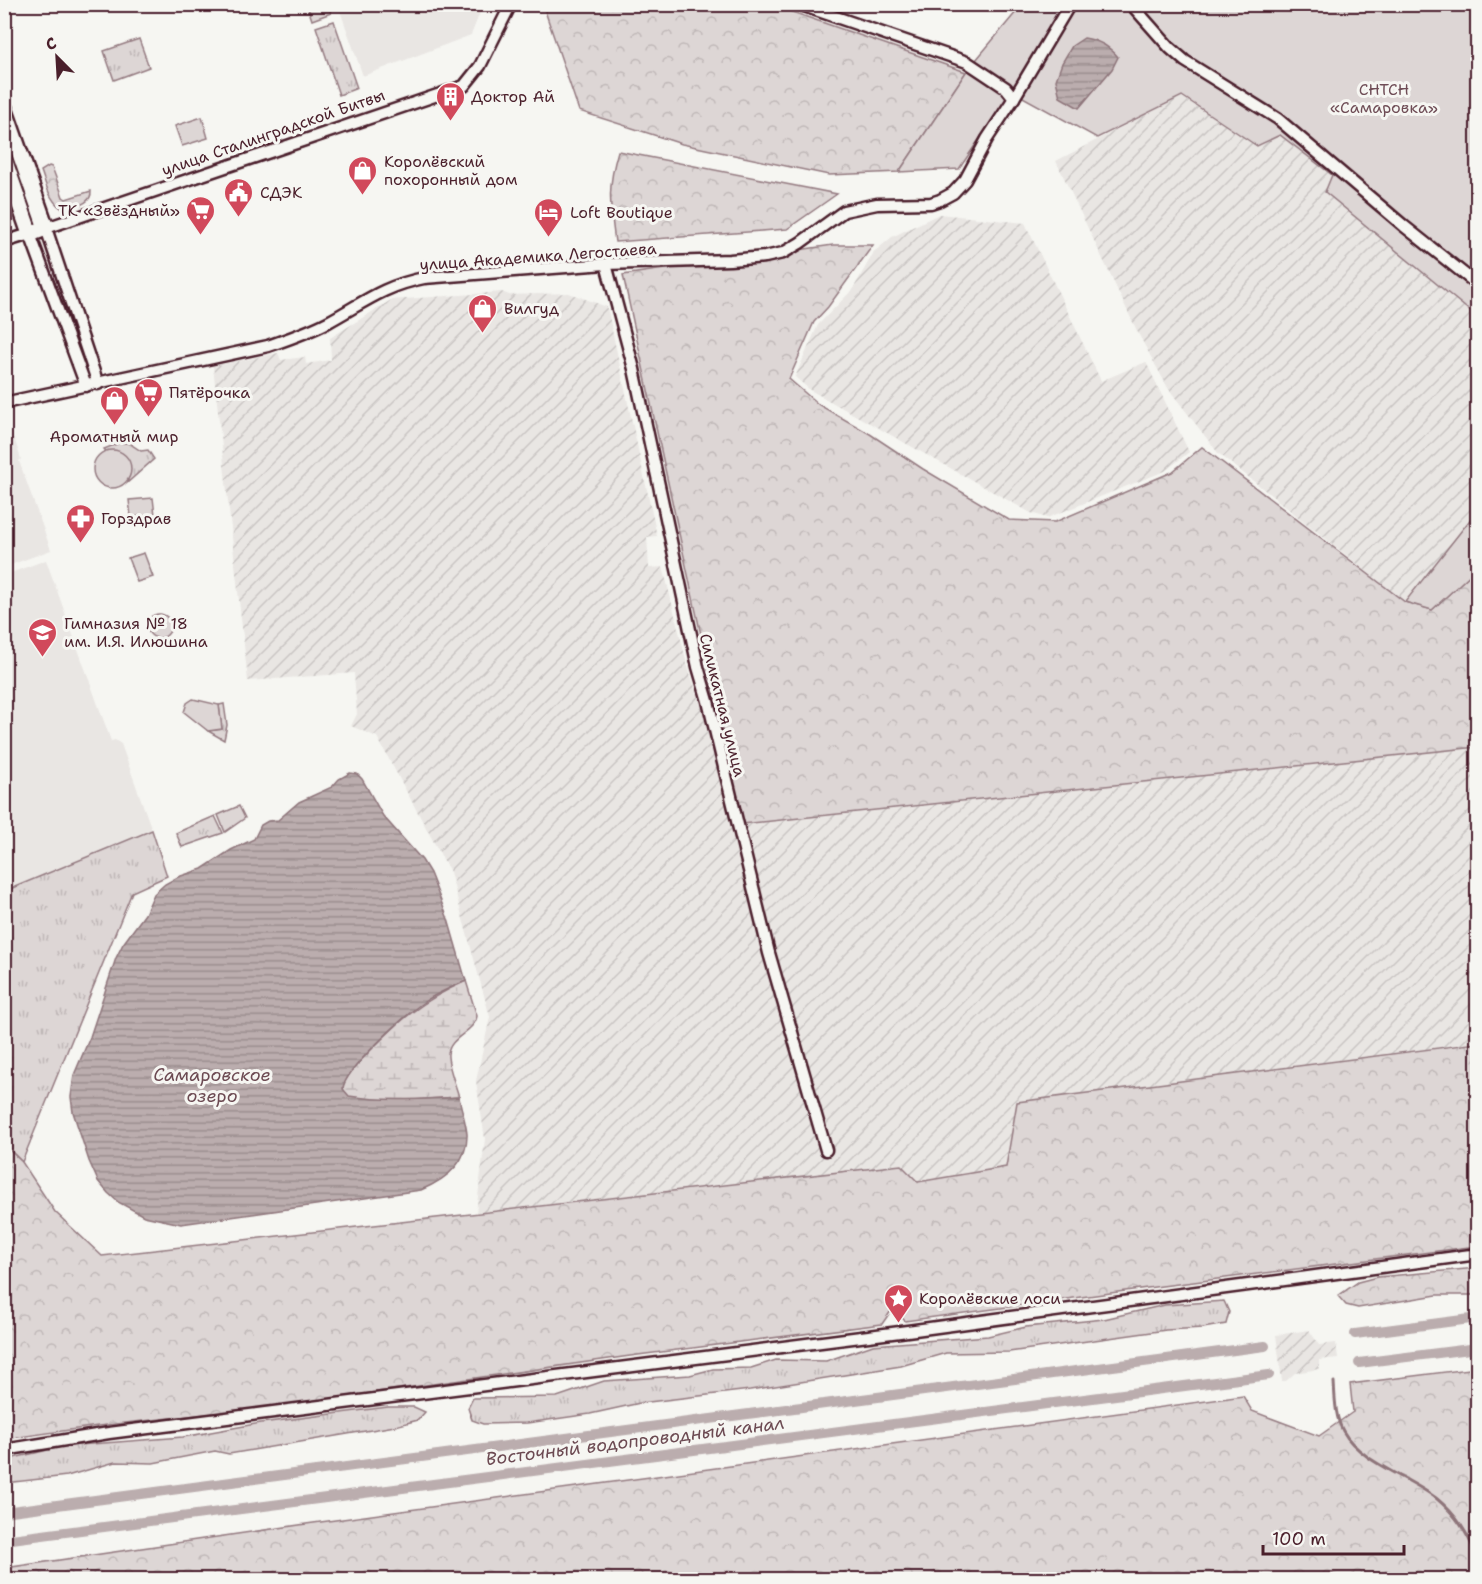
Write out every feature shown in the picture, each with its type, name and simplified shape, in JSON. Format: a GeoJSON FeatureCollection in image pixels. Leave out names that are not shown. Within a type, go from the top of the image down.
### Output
{"type":"FeatureCollection","features":[{"type":"Feature","properties":{"kind":"street","name":"улица Сталинградской Битвы"},"geometry":{"type":"LineString","coordinates":[[4,242],[464,86],[480,66],[511,4]]}},
{"type":"Feature","properties":{"kind":"street"},"geometry":{"type":"LineString","coordinates":[[798,4],[967,62],[1006,88],[1014,98],[1070,4]]}},
{"type":"Feature","properties":{"kind":"street"},"geometry":{"type":"LineString","coordinates":[[1131,4],[1170,48],[1185,61],[1278,119],[1404,226],[1478,285]]}},
{"type":"Feature","properties":{"kind":"street","name":"улица Академика Легостаева"},"geometry":{"type":"LineString","coordinates":[[4,403],[268,346],[299,336],[364,299],[403,282],[424,278],[606,264],[730,260],[783,253],[844,211],[877,204],[931,203],[952,194],[965,180],[987,139],[1014,98]]}},
{"type":"Feature","properties":{"kind":"street"},"geometry":{"type":"LineString","coordinates":[[4,108],[98,384]]}},
{"type":"Feature","properties":{"kind":"street"},"geometry":{"type":"LineString","coordinates":[[4,159],[86,386]]}},
{"type":"Feature","properties":{"kind":"street","name":"Силикатная улица"},"geometry":{"type":"LineString","coordinates":[[606,264],[634,369],[698,667],[734,817],[768,953],[826,1150]]}},
{"type":"Feature","properties":{"kind":"street"},"geometry":{"type":"LineString","coordinates":[[4,1450],[109,1433],[900,1332],[1478,1254]]}},
{"type":"Feature","properties":{"kind":"shaded area"},"geometry":{"type":"Polygon","coordinates":[[[338,4],[483,5],[471,35],[363,76],[338,4]]]}},
{"type":"Feature","properties":{"kind":"shaded area"},"geometry":{"type":"Polygon","coordinates":[[[1182,96],[1257,146],[1280,135],[1332,175],[1326,192],[1477,317],[1477,511],[1405,602],[1218,453],[1168,388],[1139,335],[1056,161],[1182,96]]]}},
{"type":"Feature","properties":{"kind":"shaded area"},"geometry":{"type":"Polygon","coordinates":[[[939,214],[1025,223],[1101,381],[1146,362],[1189,452],[1165,471],[1047,518],[1031,513],[810,390],[795,377],[818,325],[853,289],[874,252],[892,237],[939,214]]]}},
{"type":"Feature","properties":{"kind":"shaded area"},"geometry":{"type":"Polygon","coordinates":[[[502,292],[509,295],[569,293],[607,307],[657,536],[647,537],[649,568],[663,567],[687,664],[742,824],[1477,747],[1477,1043],[1017,1102],[1006,1167],[918,1182],[901,1165],[476,1213],[485,1139],[476,1081],[490,1017],[450,872],[377,737],[351,726],[357,714],[354,673],[248,681],[213,366],[278,353],[281,360],[305,357],[306,364],[331,360],[330,338],[391,300],[502,292]]]}},
{"type":"Feature","properties":{"kind":"shaded area"},"geometry":{"type":"Polygon","coordinates":[[[5,438],[14,438],[21,459],[19,461],[51,550],[5,567],[5,438]]]}},
{"type":"Feature","properties":{"kind":"shaded area","name":"Гимназия № 18 им. И.Я. Илюшина"},"geometry":{"type":"Polygon","coordinates":[[[46,560],[111,741],[115,740],[121,744],[152,830],[5,891],[5,575],[46,560]]]}},
{"type":"Feature","properties":{"kind":"shaded area"},"geometry":{"type":"Polygon","coordinates":[[[1309,1330],[1319,1345],[1336,1343],[1338,1358],[1319,1360],[1319,1369],[1295,1373],[1286,1381],[1282,1381],[1276,1335],[1309,1330]]]}},
{"type":"Feature","properties":{"kind":"green space"},"geometry":{"type":"Polygon","coordinates":[[[307,5],[328,5],[331,13],[312,20],[307,5]]]}},
{"type":"Feature","properties":{"kind":"green space"},"geometry":{"type":"Polygon","coordinates":[[[543,5],[772,5],[966,72],[899,172],[829,175],[682,144],[579,111],[543,5]]]}},
{"type":"Feature","properties":{"kind":"green space","name":"СНТСН «Самаровка»"},"geometry":{"type":"Polygon","coordinates":[[[1022,5],[1477,5],[1477,317],[1325,192],[1332,175],[1280,135],[1257,146],[1182,96],[1097,138],[1012,91],[959,169],[899,172],[966,72],[1022,5]]]}},
{"type":"Feature","properties":{"kind":"green space"},"geometry":{"type":"Polygon","coordinates":[[[334,21],[357,88],[339,95],[316,27],[334,21]]]}},
{"type":"Feature","properties":{"kind":"green space"},"geometry":{"type":"Polygon","coordinates":[[[139,39],[149,67],[114,80],[104,51],[139,39]]]}},
{"type":"Feature","properties":{"kind":"green space"},"geometry":{"type":"Polygon","coordinates":[[[202,117],[208,138],[182,146],[175,126],[202,117]]]}},
{"type":"Feature","properties":{"kind":"green space"},"geometry":{"type":"Polygon","coordinates":[[[618,151],[837,194],[787,229],[615,242],[610,196],[618,151]]]}},
{"type":"Feature","properties":{"kind":"green space"},"geometry":{"type":"Polygon","coordinates":[[[49,166],[52,167],[63,197],[66,199],[91,191],[89,199],[65,210],[60,207],[49,193],[41,171],[49,166]]]}},
{"type":"Feature","properties":{"kind":"green space"},"geometry":{"type":"Polygon","coordinates":[[[833,245],[873,245],[828,307],[814,322],[789,379],[819,405],[1009,520],[1055,522],[1172,472],[1202,447],[1405,602],[1432,610],[1477,568],[1477,747],[742,824],[623,275],[833,245]]]}},
{"type":"Feature","properties":{"kind":"green space"},"geometry":{"type":"Polygon","coordinates":[[[119,443],[132,443],[141,451],[148,450],[154,459],[127,483],[128,480],[110,451],[107,452],[104,449],[119,443]]]}},
{"type":"Feature","properties":{"kind":"green space"},"geometry":{"type":"Polygon","coordinates":[[[112,450],[125,456],[131,469],[125,482],[112,488],[99,482],[93,469],[99,456],[112,450]]]}},
{"type":"Feature","properties":{"kind":"green space"},"geometry":{"type":"Polygon","coordinates":[[[153,498],[155,515],[131,517],[129,500],[153,498]]]}},
{"type":"Feature","properties":{"kind":"green space"},"geometry":{"type":"Polygon","coordinates":[[[1477,511],[1477,568],[1432,610],[1405,602],[1477,511]]]}},
{"type":"Feature","properties":{"kind":"green space"},"geometry":{"type":"Polygon","coordinates":[[[144,553],[153,577],[137,582],[128,558],[144,553]]]}},
{"type":"Feature","properties":{"kind":"green space"},"geometry":{"type":"Polygon","coordinates":[[[159,614],[167,618],[171,626],[167,634],[159,638],[151,634],[147,626],[151,618],[159,614]]]}},
{"type":"Feature","properties":{"kind":"green space"},"geometry":{"type":"Polygon","coordinates":[[[193,699],[219,705],[222,729],[208,731],[184,712],[187,703],[193,699]]]}},
{"type":"Feature","properties":{"kind":"green space"},"geometry":{"type":"Polygon","coordinates":[[[224,704],[227,725],[224,740],[208,731],[222,729],[219,705],[224,704]]]}},
{"type":"Feature","properties":{"kind":"green space"},"geometry":{"type":"Polygon","coordinates":[[[239,806],[245,818],[225,832],[218,815],[239,806]]]}},
{"type":"Feature","properties":{"kind":"green space"},"geometry":{"type":"Polygon","coordinates":[[[215,816],[223,833],[182,847],[176,833],[215,816]]]}},
{"type":"Feature","properties":{"kind":"green space"},"geometry":{"type":"Polygon","coordinates":[[[152,830],[167,876],[132,892],[22,1162],[5,1145],[5,891],[152,830]]]}},
{"type":"Feature","properties":{"kind":"green space"},"geometry":{"type":"Polygon","coordinates":[[[466,981],[477,1016],[471,1027],[453,1043],[448,1054],[459,1097],[372,1101],[349,1097],[346,1094],[343,1085],[353,1069],[390,1031],[436,996],[466,981]]]}},
{"type":"Feature","properties":{"kind":"green space"},"geometry":{"type":"Polygon","coordinates":[[[1477,1043],[1477,1246],[905,1321],[893,1308],[882,1324],[630,1356],[279,1406],[5,1439],[4,1145],[22,1162],[55,1212],[102,1256],[901,1165],[918,1182],[1006,1167],[1017,1102],[1477,1043]]]}},
{"type":"Feature","properties":{"kind":"green space"},"geometry":{"type":"Polygon","coordinates":[[[1477,1268],[1477,1295],[1437,1295],[1358,1308],[1346,1305],[1338,1296],[1358,1282],[1377,1277],[1477,1268]]]}},
{"type":"Feature","properties":{"kind":"green space"},"geometry":{"type":"Polygon","coordinates":[[[1224,1301],[1229,1312],[1226,1324],[1203,1328],[1166,1330],[1009,1352],[946,1353],[901,1366],[750,1390],[640,1403],[590,1414],[527,1423],[483,1424],[472,1420],[468,1408],[473,1398],[557,1397],[604,1381],[690,1375],[713,1369],[751,1368],[776,1360],[826,1361],[873,1345],[988,1336],[1026,1327],[1104,1319],[1165,1305],[1224,1301]]]}},
{"type":"Feature","properties":{"kind":"green space"},"geometry":{"type":"Polygon","coordinates":[[[1477,1368],[1477,1579],[1351,1580],[1332,1574],[1290,1580],[5,1579],[5,1568],[306,1524],[1243,1396],[1252,1411],[1319,1436],[1353,1412],[1350,1384],[1477,1368]]]}},
{"type":"Feature","properties":{"kind":"green space"},"geometry":{"type":"Polygon","coordinates":[[[388,1407],[414,1407],[425,1412],[418,1420],[395,1426],[229,1454],[215,1451],[153,1463],[115,1462],[67,1476],[5,1483],[5,1460],[65,1446],[183,1437],[261,1423],[388,1407]]]}},
{"type":"Feature","properties":{"kind":"green space"},"geometry":{"type":"Polygon","coordinates":[[[1332,1574],[1351,1579],[1290,1580],[1332,1574]]]}},
{"type":"Feature","properties":{"kind":"water"},"geometry":{"type":"Polygon","coordinates":[[[1084,38],[1103,44],[1118,57],[1112,69],[1079,108],[1060,97],[1056,80],[1062,63],[1072,46],[1084,38]]]}},
{"type":"Feature","properties":{"kind":"water","name":"Самаровское озеро"},"geometry":{"type":"Polygon","coordinates":[[[350,773],[357,774],[362,779],[383,816],[422,860],[430,873],[448,919],[466,981],[445,990],[416,1008],[364,1056],[353,1069],[343,1089],[349,1096],[377,1099],[459,1097],[467,1134],[464,1154],[446,1176],[421,1190],[181,1224],[144,1216],[118,1202],[98,1181],[73,1112],[71,1097],[74,1075],[90,1037],[116,958],[123,944],[145,914],[154,894],[165,884],[202,869],[231,850],[254,839],[261,825],[268,821],[278,820],[299,802],[332,787],[339,779],[350,773]]]}},
{"type":"Feature","properties":{"kind":"waterway","name":"Восточный водопроводный канал"},"geometry":{"type":"LineString","coordinates":[[1355,1334],[1478,1318]]}},
{"type":"Feature","properties":{"kind":"waterway","name":"Восточный водопроводный канал"},"geometry":{"type":"LineString","coordinates":[[4,1512],[1265,1346]]}},
{"type":"Feature","properties":{"kind":"waterway","name":"Восточный водопроводный канал"},"geometry":{"type":"LineString","coordinates":[[1359,1363],[1478,1348]]}},
{"type":"Feature","properties":{"kind":"waterway","name":"Восточный водопроводный канал"},"geometry":{"type":"LineString","coordinates":[[4,1540],[1269,1375]]}},
{"type":"Feature","properties":{"kind":"waterway"},"geometry":{"type":"LineString","coordinates":[[1334,1382],[1338,1420],[1351,1442],[1361,1452],[1425,1490],[1444,1505],[1461,1525],[1478,1557]]}},
{"type":"Feature","properties":{"kind":"place","name":"Доктор Ай"},"geometry":{"type":"Point","coordinates":[450,122]}},
{"type":"Feature","properties":{"kind":"place","name":"Королёвский похоронный дом"},"geometry":{"type":"Point","coordinates":[363,196]}},
{"type":"Feature","properties":{"kind":"place","name":"СДЭК"},"geometry":{"type":"Point","coordinates":[239,218]}},
{"type":"Feature","properties":{"kind":"place","name":"ТК «Звёздный»"},"geometry":{"type":"Point","coordinates":[201,236]}},
{"type":"Feature","properties":{"kind":"place","name":"Loft Boutique"},"geometry":{"type":"Point","coordinates":[549,238]}},
{"type":"Feature","properties":{"kind":"place","name":"Вилгуд"},"geometry":{"type":"Point","coordinates":[483,334]}},
{"type":"Feature","properties":{"kind":"place","name":"Пятёрочка"},"geometry":{"type":"Point","coordinates":[148,418]}},
{"type":"Feature","properties":{"kind":"place","name":"Ароматный мир"},"geometry":{"type":"Point","coordinates":[114,426]}},
{"type":"Feature","properties":{"kind":"place","name":"Горздрав"},"geometry":{"type":"Point","coordinates":[80,544]}},
{"type":"Feature","properties":{"kind":"place","name":"Гимназия № 18 им. И.Я. Илюшина"},"geometry":{"type":"Point","coordinates":[43,658]}},
{"type":"Feature","properties":{"kind":"place","name":"Королёвские лоси"},"geometry":{"type":"Point","coordinates":[898,1324]}}]}
